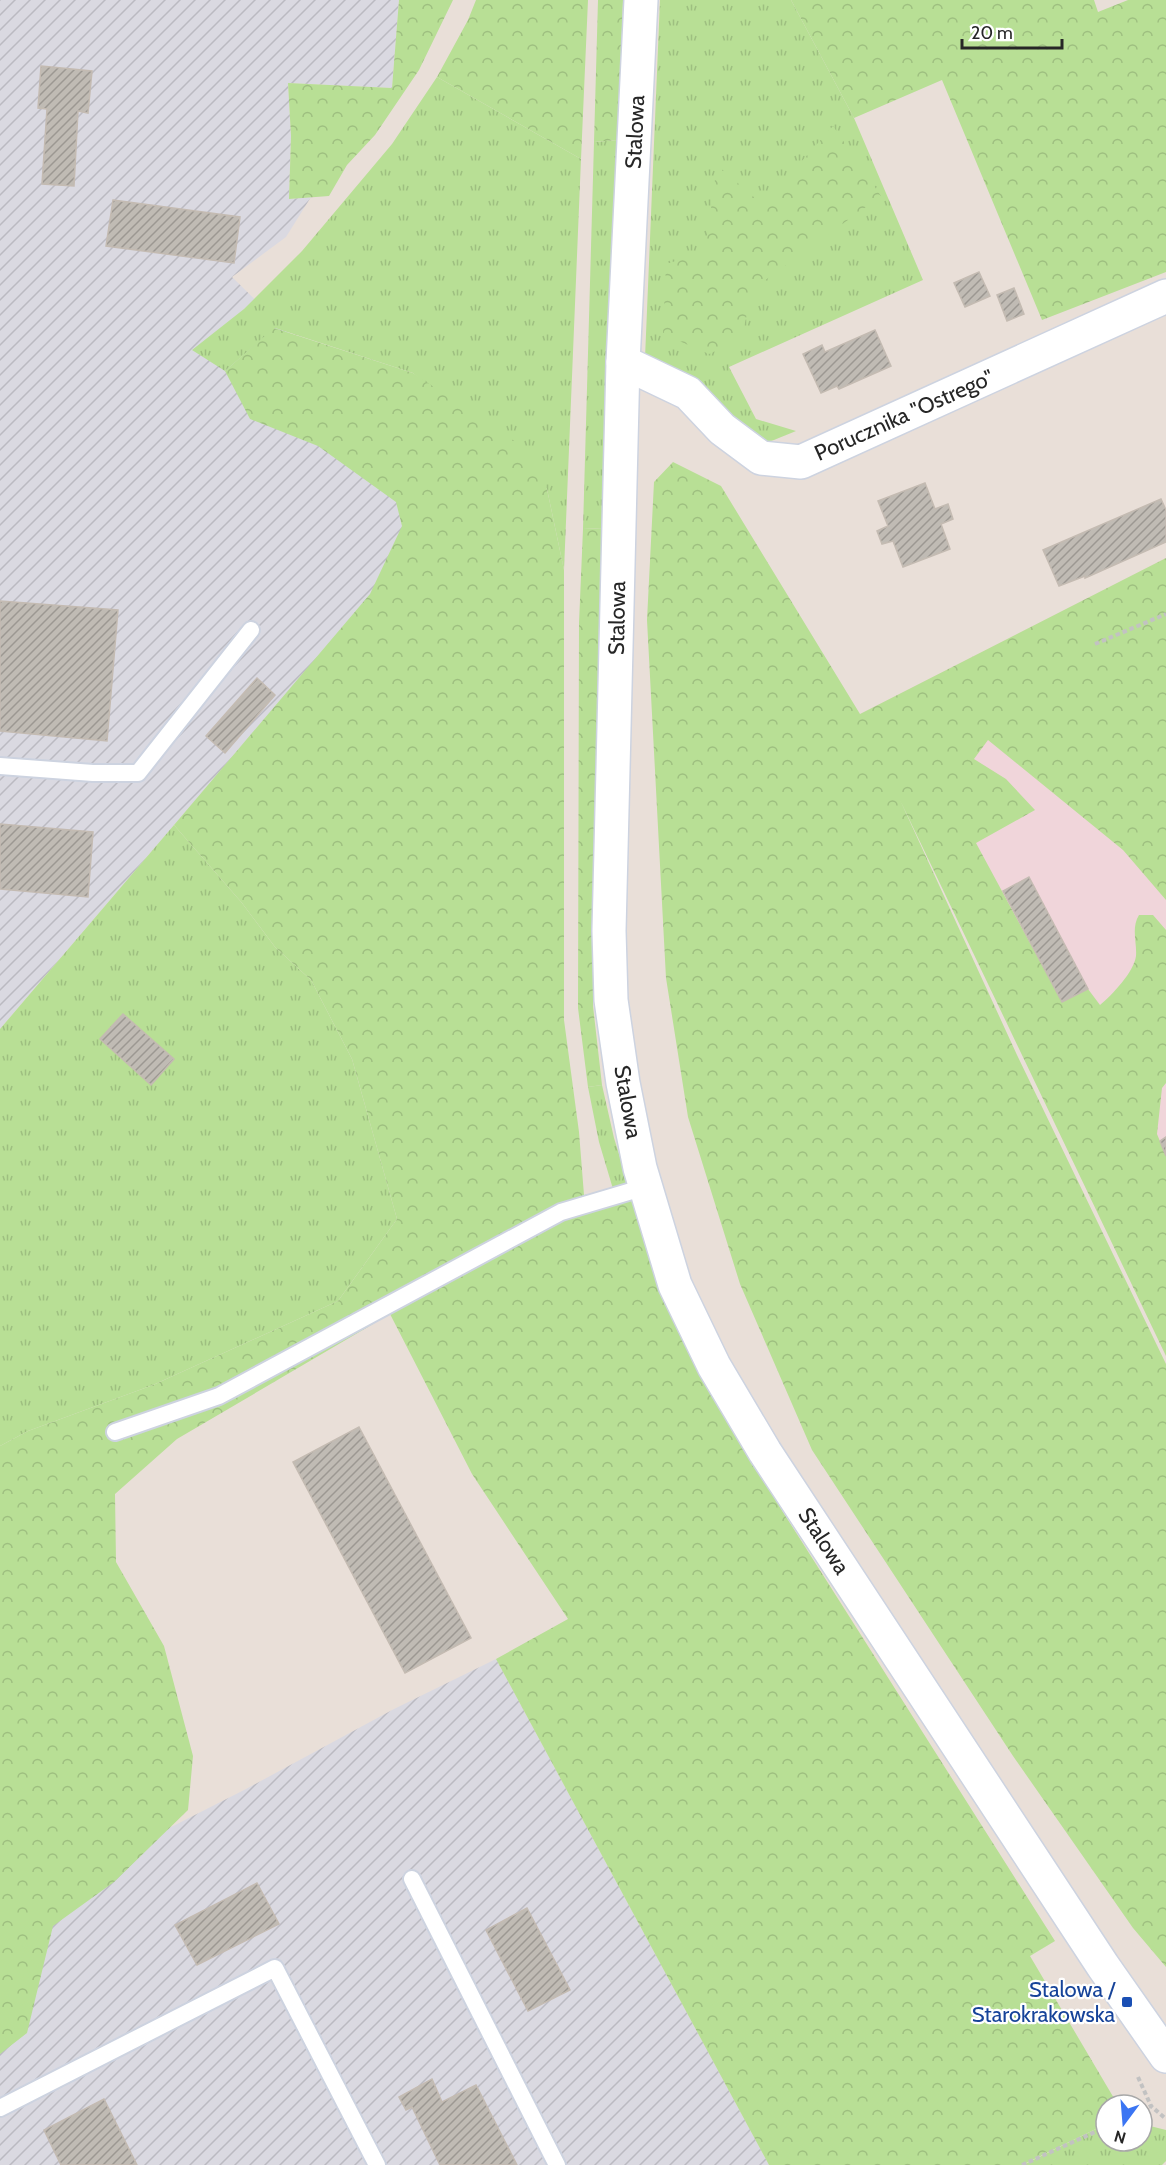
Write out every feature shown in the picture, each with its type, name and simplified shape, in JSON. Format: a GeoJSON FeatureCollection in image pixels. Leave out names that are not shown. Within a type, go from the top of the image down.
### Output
{"type":"FeatureCollection","features":[{"type":"Feature","properties":{"kind":"street","name":"Stalowa"},"geometry":{"type":"LineString","coordinates":[[641,0],[623,362],[609,931],[613,1012],[623,1083],[645,1187],[675,1285],[714,1366],[759,1442],[1103,1966],[1166,2056]]}},
{"type":"Feature","properties":{"kind":"street","name":"Porucznika \"Ostrego\""},"geometry":{"type":"LineString","coordinates":[[623,362],[688,393],[722,429],[761,458],[801,462],[1166,296]]}},
{"type":"Feature","properties":{"kind":"lane"},"geometry":{"type":"LineString","coordinates":[[0,766],[93,773],[138,773],[251,630]]}},
{"type":"Feature","properties":{"kind":"lane"},"geometry":{"type":"LineString","coordinates":[[115,1432],[219,1396],[561,1212],[645,1187]]}},
{"type":"Feature","properties":{"kind":"lane"},"geometry":{"type":"LineString","coordinates":[[412,1879],[557,2165]]}},
{"type":"Feature","properties":{"kind":"lane"},"geometry":{"type":"LineString","coordinates":[[0,2108],[275,1968],[376,2165]]}},
{"type":"Feature","properties":{"kind":"path"},"geometry":{"type":"LineString","coordinates":[[1095,644],[1166,614]]}},
{"type":"Feature","properties":{"kind":"path"},"geometry":{"type":"LineString","coordinates":[[1154,2109],[1166,2119]]}},
{"type":"Feature","properties":{"kind":"path"},"geometry":{"type":"LineString","coordinates":[[1022,2165],[1094,2132]]}},
{"type":"Feature","properties":{"kind":"shaded area"},"geometry":{"type":"Polygon","coordinates":[[[0,0],[399,0],[392,88],[288,83],[291,136],[289,199],[311,197],[286,237],[232,277],[455,496],[0,1029],[0,0]]]}},
{"type":"Feature","properties":{"kind":"shaded area"},"geometry":{"type":"Polygon","coordinates":[[[1166,558],[1166,1356],[860,714],[1166,558]]]}},
{"type":"Feature","properties":{"kind":"shaded area"},"geometry":{"type":"Polygon","coordinates":[[[496,1659],[769,2165],[0,2165],[0,1914],[246,1789],[394,1709],[496,1659]]]}},
{"type":"Feature","properties":{"kind":"green space"},"geometry":{"type":"Polygon","coordinates":[[[399,0],[453,0],[419,70],[375,135],[347,165],[329,196],[289,199],[291,136],[288,83],[392,88],[399,0]]]}},
{"type":"Feature","properties":{"kind":"green space"},"geometry":{"type":"Polygon","coordinates":[[[476,0],[588,0],[581,159],[437,77],[468,20],[476,0]]]}},
{"type":"Feature","properties":{"kind":"green space"},"geometry":{"type":"Polygon","coordinates":[[[598,0],[623,0],[618,140],[594,142],[598,0]]]}},
{"type":"Feature","properties":{"kind":"green space"},"geometry":{"type":"Polygon","coordinates":[[[660,0],[791,0],[854,118],[923,280],[729,367],[756,419],[796,431],[774,440],[762,441],[751,438],[733,424],[712,394],[691,376],[645,358],[660,0]]]}},
{"type":"Feature","properties":{"kind":"green space"},"geometry":{"type":"Polygon","coordinates":[[[791,0],[1094,0],[1098,12],[1128,0],[1166,0],[1166,272],[1042,320],[942,80],[854,118],[791,0]]]}},
{"type":"Feature","properties":{"kind":"green space"},"geometry":{"type":"Polygon","coordinates":[[[437,77],[581,159],[564,570],[547,489],[413,373],[275,328],[225,371],[192,350],[244,309],[302,251],[392,144],[437,77]]]}},
{"type":"Feature","properties":{"kind":"green space"},"geometry":{"type":"Polygon","coordinates":[[[833,126],[881,196],[753,289],[741,339],[709,354],[663,334],[666,264],[705,252],[717,165],[763,205],[833,126]]]}},
{"type":"Feature","properties":{"kind":"green space"},"geometry":{"type":"Polygon","coordinates":[[[618,140],[604,528],[583,529],[594,142],[618,140]]]}},
{"type":"Feature","properties":{"kind":"green space"},"geometry":{"type":"Polygon","coordinates":[[[274,328],[413,373],[516,442],[547,489],[564,570],[564,1020],[579,1132],[584,1195],[629,1186],[701,1373],[783,1512],[1055,1941],[1030,1956],[1111,2093],[1094,2093],[1094,2130],[1022,2165],[769,2165],[496,1659],[568,1619],[472,1474],[390,1314],[177,1439],[115,1494],[116,1562],[164,1646],[193,1756],[188,1810],[114,1882],[53,1926],[27,2033],[0,2054],[0,1446],[28,1431],[153,1385],[338,1301],[397,1219],[352,1059],[311,980],[275,947],[242,903],[174,825],[370,594],[402,526],[396,502],[318,446],[250,419],[225,371],[274,328]]]}},
{"type":"Feature","properties":{"kind":"green space"},"geometry":{"type":"Polygon","coordinates":[[[673,462],[721,486],[860,714],[1166,558],[1166,900],[1123,850],[988,740],[974,759],[1006,779],[1035,810],[976,843],[1062,1002],[1088,989],[1100,1005],[1116,989],[1127,976],[1136,956],[1135,930],[1139,915],[1153,915],[1166,930],[1166,1083],[1162,1088],[1157,1134],[1166,1156],[1166,1356],[900,800],[1017,1055],[1166,1364],[1166,1967],[1133,1928],[1013,1756],[812,1450],[740,1284],[688,1117],[666,978],[647,620],[654,482],[673,462]]]}},
{"type":"Feature","properties":{"kind":"green space"},"geometry":{"type":"Polygon","coordinates":[[[604,528],[599,624],[593,1006],[602,1085],[588,1087],[578,1008],[579,623],[583,529],[604,528]]]}},
{"type":"Feature","properties":{"kind":"green space"},"geometry":{"type":"Polygon","coordinates":[[[174,825],[242,903],[275,947],[311,980],[352,1059],[397,1219],[338,1301],[153,1385],[28,1431],[0,1446],[0,1029],[174,825]]]}},
{"type":"Feature","properties":{"kind":"green space"},"geometry":{"type":"Polygon","coordinates":[[[602,1085],[614,1138],[629,1186],[613,1189],[599,1142],[588,1087],[602,1085]]]}},
{"type":"Feature","properties":{"kind":"green space"},"geometry":{"type":"Polygon","coordinates":[[[1154,2127],[1166,2130],[1166,2161],[1162,2165],[1023,2165],[1094,2130],[1094,2153],[1154,2153],[1154,2127]]]}},
{"type":"Feature","properties":{"kind":"building"},"geometry":{"type":"Polygon","coordinates":[[[41,66],[92,71],[88,113],[78,111],[74,186],[42,184],[47,109],[38,108],[41,66]]]}},
{"type":"Feature","properties":{"kind":"building"},"geometry":{"type":"Polygon","coordinates":[[[113,200],[240,217],[234,263],[106,246],[113,200]]]}},
{"type":"Feature","properties":{"kind":"building"},"geometry":{"type":"Polygon","coordinates":[[[979,272],[990,296],[965,307],[954,283],[979,272]]]}},
{"type":"Feature","properties":{"kind":"building"},"geometry":{"type":"Polygon","coordinates":[[[1014,288],[1024,314],[1007,321],[997,295],[1014,288]]]}},
{"type":"Feature","properties":{"kind":"building"},"geometry":{"type":"Polygon","coordinates":[[[875,330],[891,366],[839,389],[837,386],[821,393],[803,354],[822,345],[825,352],[875,330]]]}},
{"type":"Feature","properties":{"kind":"building"},"geometry":{"type":"Polygon","coordinates":[[[925,483],[935,509],[948,504],[953,519],[941,524],[950,549],[903,567],[893,541],[882,544],[877,531],[888,526],[878,501],[925,483]]]}},
{"type":"Feature","properties":{"kind":"building"},"geometry":{"type":"Polygon","coordinates":[[[1161,499],[1166,510],[1166,542],[1085,578],[1085,576],[1059,586],[1043,550],[1161,499]]]}},
{"type":"Feature","properties":{"kind":"building"},"geometry":{"type":"Polygon","coordinates":[[[0,601],[118,610],[107,741],[0,731],[0,601]]]}},
{"type":"Feature","properties":{"kind":"building"},"geometry":{"type":"Polygon","coordinates":[[[257,678],[275,695],[225,753],[206,736],[257,678]]]}},
{"type":"Feature","properties":{"kind":"building"},"geometry":{"type":"Polygon","coordinates":[[[0,824],[93,832],[88,897],[0,889],[0,824]]]}},
{"type":"Feature","properties":{"kind":"building"},"geometry":{"type":"Polygon","coordinates":[[[1029,877],[1088,989],[1062,1002],[1003,891],[1029,877]]]}},
{"type":"Feature","properties":{"kind":"building"},"geometry":{"type":"Polygon","coordinates":[[[123,1014],[174,1059],[151,1085],[100,1039],[123,1014]]]}},
{"type":"Feature","properties":{"kind":"building"},"geometry":{"type":"Polygon","coordinates":[[[1166,1137],[1166,1156],[1160,1141],[1166,1137]]]}},
{"type":"Feature","properties":{"kind":"building"},"geometry":{"type":"Polygon","coordinates":[[[359,1427],[471,1638],[405,1673],[293,1462],[359,1427]]]}},
{"type":"Feature","properties":{"kind":"building"},"geometry":{"type":"Polygon","coordinates":[[[257,1883],[279,1924],[197,1965],[175,1925],[257,1883]]]}},
{"type":"Feature","properties":{"kind":"building"},"geometry":{"type":"Polygon","coordinates":[[[527,1908],[570,1990],[528,2011],[486,1930],[527,1908]]]}},
{"type":"Feature","properties":{"kind":"building"},"geometry":{"type":"Polygon","coordinates":[[[432,2079],[442,2102],[476,2085],[517,2165],[440,2165],[412,2107],[406,2110],[399,2097],[432,2079]]]}},
{"type":"Feature","properties":{"kind":"building"},"geometry":{"type":"Polygon","coordinates":[[[104,2099],[137,2165],[61,2165],[44,2130],[104,2099]]]}},
{"type":"Feature","properties":{"kind":"place","name":"Stalowa / Starokrakowska"},"geometry":{"type":"Point","coordinates":[1127,2002]}}]}
